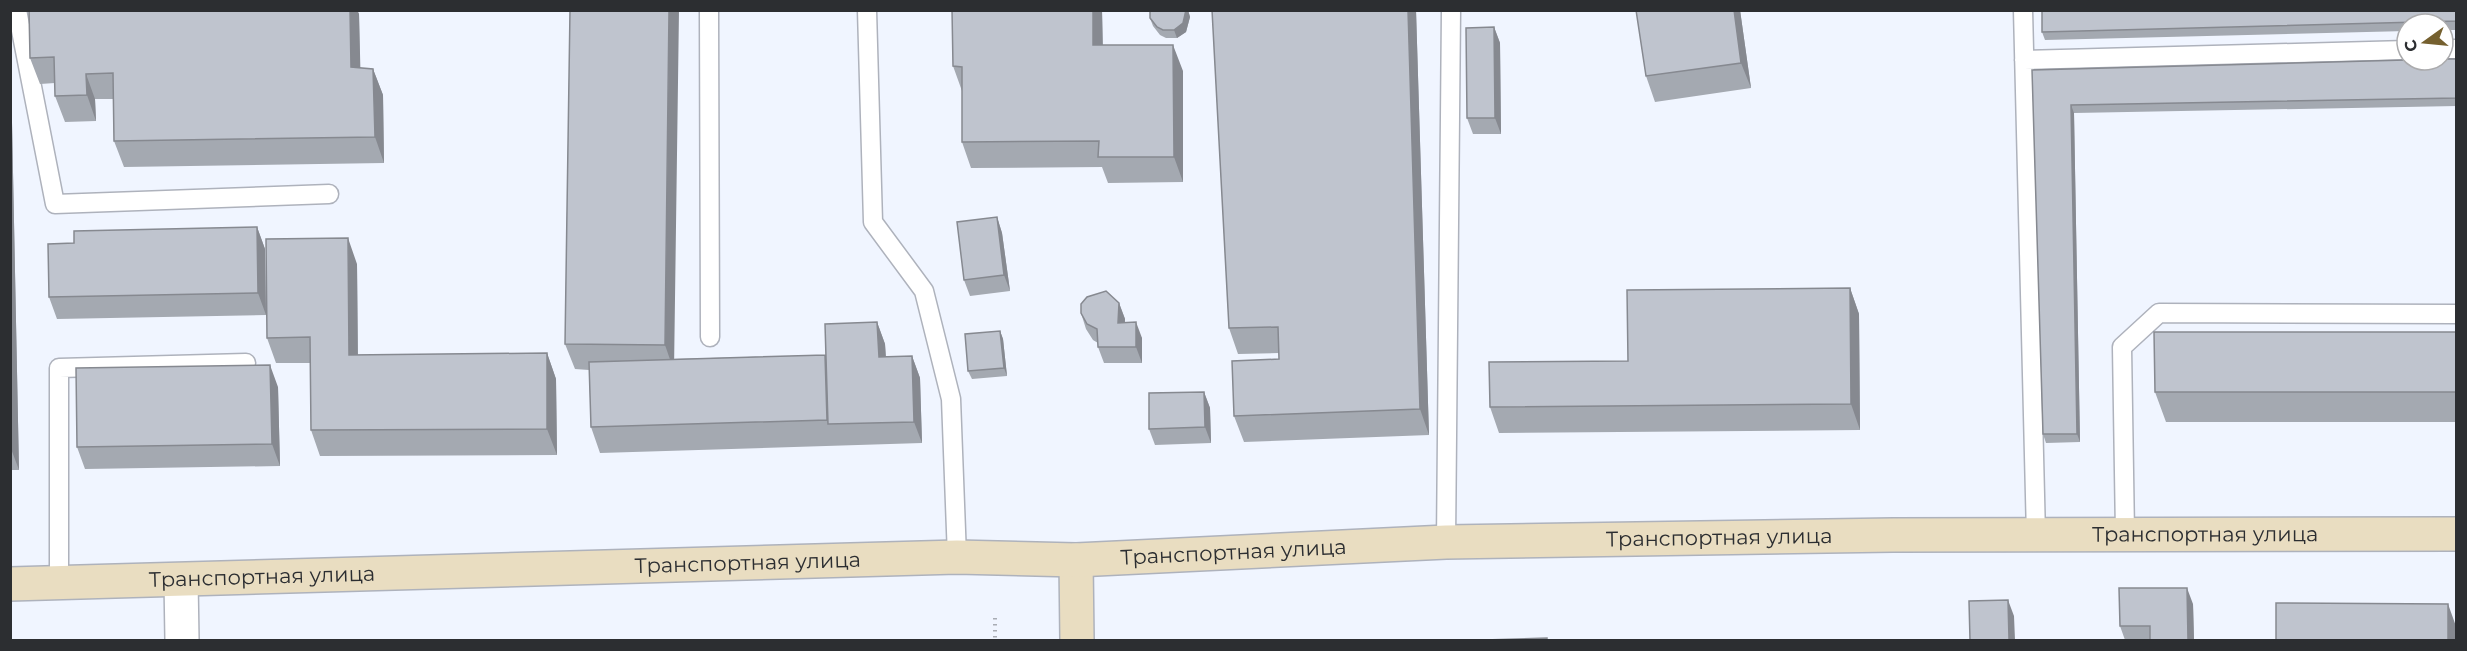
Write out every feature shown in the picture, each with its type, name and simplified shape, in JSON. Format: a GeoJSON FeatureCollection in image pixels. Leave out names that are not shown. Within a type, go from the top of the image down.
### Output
{"type":"FeatureCollection","features":[{"type":"Feature","properties":{"kind":"street","name":"Транспортная улица"},"geometry":{"type":"LineString","coordinates":[[10,584],[957,557],[1076,560],[1446,542],[1893,535],[2457,534]]}},
{"type":"Feature","properties":{"kind":"street"},"geometry":{"type":"LineString","coordinates":[[1076,560],[1077,640]]}},
{"type":"Feature","properties":{"kind":"street"},"geometry":{"type":"LineString","coordinates":[[181,580],[182,640]]}},
{"type":"Feature","properties":{"kind":"lane"},"geometry":{"type":"LineString","coordinates":[[17,10],[55,204],[329,195]]}},
{"type":"Feature","properties":{"kind":"lane"},"geometry":{"type":"LineString","coordinates":[[709,10],[710,337]]}},
{"type":"Feature","properties":{"kind":"lane"},"geometry":{"type":"LineString","coordinates":[[867,10],[873,222],[924,291],[951,399],[957,557]]}},
{"type":"Feature","properties":{"kind":"lane"},"geometry":{"type":"LineString","coordinates":[[1446,542],[1451,10]]}},
{"type":"Feature","properties":{"kind":"lane"},"geometry":{"type":"LineString","coordinates":[[2023,10],[2036,536]]}},
{"type":"Feature","properties":{"kind":"lane"},"geometry":{"type":"LineString","coordinates":[[2024,60],[2395,50]]}},
{"type":"Feature","properties":{"kind":"lane"},"geometry":{"type":"LineString","coordinates":[[2125,534],[2122,347],[2159,313],[2457,314]]}},
{"type":"Feature","properties":{"kind":"lane"},"geometry":{"type":"LineString","coordinates":[[59,583],[59,368],[246,363]]}},
{"type":"Feature","properties":{"kind":"path"},"geometry":{"type":"LineString","coordinates":[[995,618],[995,640]]}},
{"type":"Feature","properties":{"kind":"building"},"geometry":{"type":"Polygon","coordinates":[[[29,10],[350,10],[351,67],[373,69],[375,137],[114,141],[113,73],[86,74],[87,95],[55,96],[54,57],[30,58],[29,10]]]}},
{"type":"Feature","properties":{"kind":"building"},"geometry":{"type":"Polygon","coordinates":[[[570,10],[669,10],[665,345],[565,344],[570,10]]]}},
{"type":"Feature","properties":{"kind":"building"},"geometry":{"type":"Polygon","coordinates":[[[952,10],[1093,10],[1093,45],[1173,45],[1174,157],[1098,157],[1099,141],[962,142],[962,67],[953,66],[952,10]]]}},
{"type":"Feature","properties":{"kind":"building"},"geometry":{"type":"Polygon","coordinates":[[[1150,10],[1186,10],[1183,23],[1174,30],[1163,30],[1157,27],[1150,18],[1150,10]]]}},
{"type":"Feature","properties":{"kind":"building"},"geometry":{"type":"Polygon","coordinates":[[[1212,10],[1408,10],[1420,409],[1234,416],[1232,361],[1279,359],[1278,327],[1229,328],[1212,10]]]}},
{"type":"Feature","properties":{"kind":"building"},"geometry":{"type":"Polygon","coordinates":[[[1636,10],[1734,10],[1741,63],[1646,76],[1636,10]]]}},
{"type":"Feature","properties":{"kind":"building"},"geometry":{"type":"Polygon","coordinates":[[[2042,10],[2457,10],[2457,21],[2455,21],[2455,12],[2395,12],[2395,23],[2042,32],[2042,10]]]}},
{"type":"Feature","properties":{"kind":"building"},"geometry":{"type":"Polygon","coordinates":[[[1494,27],[1495,118],[1467,118],[1466,28],[1494,27]]]}},
{"type":"Feature","properties":{"kind":"building"},"geometry":{"type":"Polygon","coordinates":[[[2455,59],[2457,59],[2457,98],[2071,105],[2077,434],[2043,434],[2032,70],[2395,61],[2395,72],[2455,72],[2455,59]]]}},
{"type":"Feature","properties":{"kind":"building"},"geometry":{"type":"Polygon","coordinates":[[[997,217],[1004,275],[964,280],[957,222],[997,217]]]}},
{"type":"Feature","properties":{"kind":"building"},"geometry":{"type":"Polygon","coordinates":[[[257,227],[258,293],[49,297],[48,244],[74,243],[74,231],[257,227]]]}},
{"type":"Feature","properties":{"kind":"building"},"geometry":{"type":"Polygon","coordinates":[[[348,238],[349,355],[547,353],[547,429],[311,430],[310,337],[267,338],[266,239],[348,238]]]}},
{"type":"Feature","properties":{"kind":"building"},"geometry":{"type":"Polygon","coordinates":[[[1850,288],[1851,404],[1490,407],[1489,362],[1628,361],[1627,290],[1850,288]]]}},
{"type":"Feature","properties":{"kind":"building"},"geometry":{"type":"Polygon","coordinates":[[[1106,291],[1119,303],[1118,323],[1136,322],[1136,347],[1098,347],[1097,329],[1087,324],[1081,313],[1081,304],[1087,297],[1106,291]]]}},
{"type":"Feature","properties":{"kind":"building"},"geometry":{"type":"Polygon","coordinates":[[[877,322],[879,357],[912,356],[914,422],[828,424],[825,324],[877,322]]]}},
{"type":"Feature","properties":{"kind":"building"},"geometry":{"type":"Polygon","coordinates":[[[1000,331],[1004,368],[968,371],[965,334],[1000,331]]]}},
{"type":"Feature","properties":{"kind":"building"},"geometry":{"type":"Polygon","coordinates":[[[2154,332],[2457,332],[2457,392],[2155,392],[2154,332]]]}},
{"type":"Feature","properties":{"kind":"building"},"geometry":{"type":"Polygon","coordinates":[[[825,355],[827,420],[591,427],[589,362],[825,355]]]}},
{"type":"Feature","properties":{"kind":"building"},"geometry":{"type":"Polygon","coordinates":[[[270,365],[272,444],[77,447],[76,368],[270,365]]]}},
{"type":"Feature","properties":{"kind":"building"},"geometry":{"type":"Polygon","coordinates":[[[1204,392],[1205,427],[1149,429],[1149,393],[1204,392]]]}},
{"type":"Feature","properties":{"kind":"building"},"geometry":{"type":"Polygon","coordinates":[[[2119,588],[2187,588],[2188,640],[2150,640],[2150,626],[2120,626],[2119,588]]]}},
{"type":"Feature","properties":{"kind":"building"},"geometry":{"type":"Polygon","coordinates":[[[2008,600],[2009,640],[1970,640],[1969,601],[2008,600]]]}},
{"type":"Feature","properties":{"kind":"building"},"geometry":{"type":"Polygon","coordinates":[[[2276,603],[2448,604],[2448,640],[2276,640],[2276,603]]]}},
{"type":"Feature","properties":{"kind":"building"},"geometry":{"type":"Polygon","coordinates":[[[1547,638],[1547,640],[1484,640],[1547,638]]]}}]}
